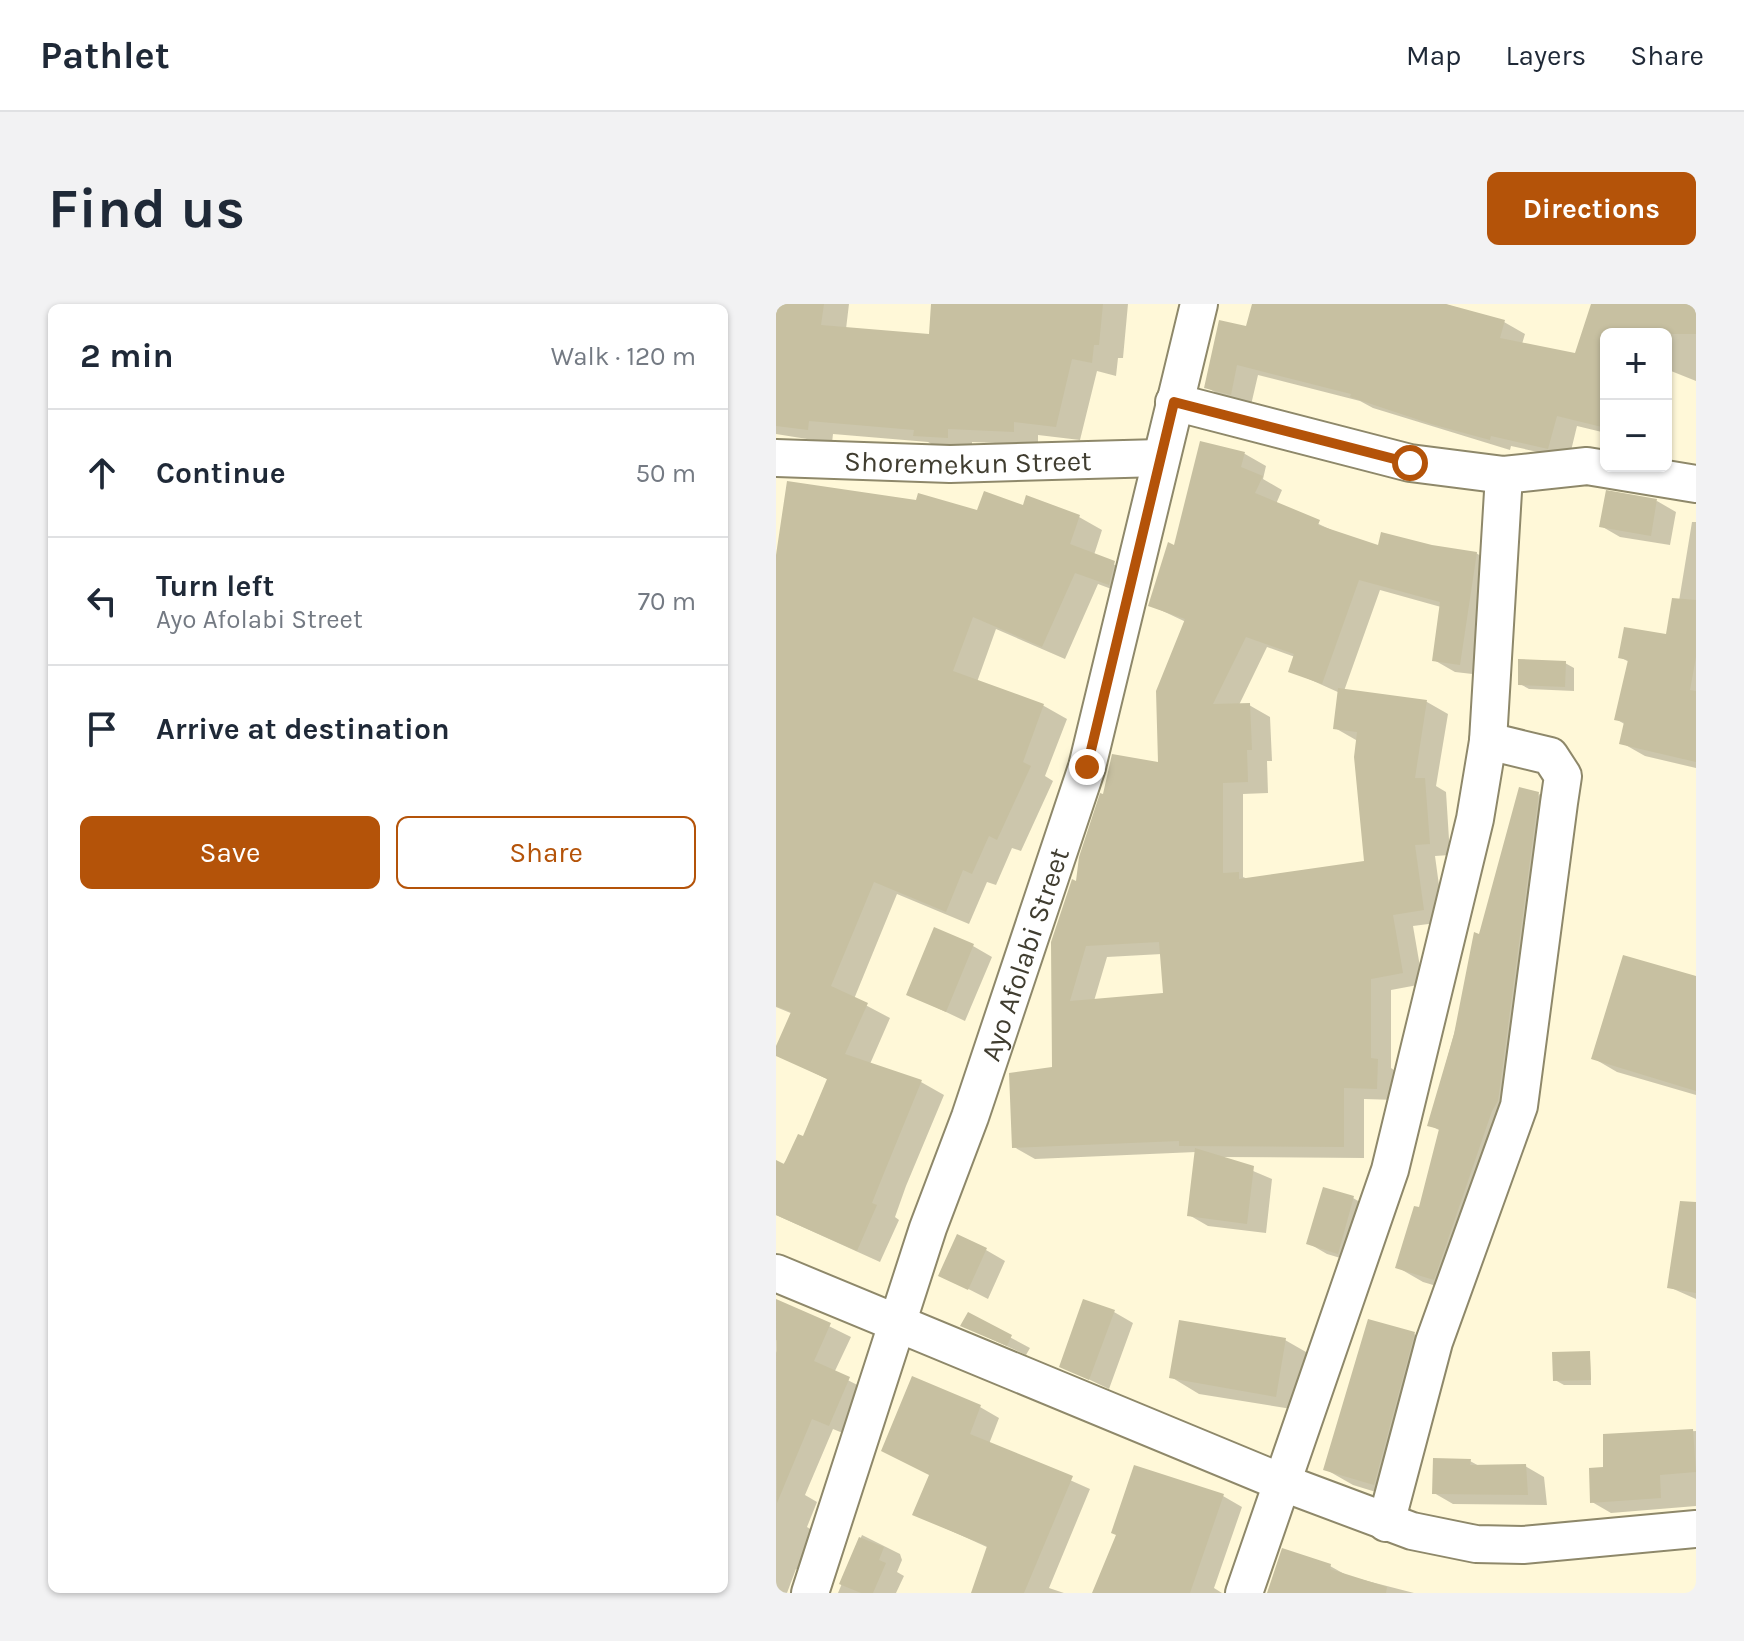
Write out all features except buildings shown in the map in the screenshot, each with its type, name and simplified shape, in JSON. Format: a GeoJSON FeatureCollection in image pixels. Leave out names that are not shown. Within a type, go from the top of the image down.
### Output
{"type":"FeatureCollection","features":[{"type":"Feature","properties":{"kind":"street","name":"Ayo Afolabi Street"},"geometry":{"type":"LineString","coordinates":[[810,1593],[897,1325],[1087,767],[1199,304]]}},
{"type":"Feature","properties":{"kind":"street"},"geometry":{"type":"LineString","coordinates":[[1174,402],[1410,463],[1504,475],[1587,466],[1696,484]]}},
{"type":"Feature","properties":{"kind":"street","name":"Shoremekun Street"},"geometry":{"type":"LineString","coordinates":[[776,458],[950,464],[1160,458]]}},
{"type":"Feature","properties":{"kind":"street"},"geometry":{"type":"LineString","coordinates":[[1244,1593],[1390,1170],[1475,819],[1488,741],[1504,475]]}},
{"type":"Feature","properties":{"kind":"street"},"geometry":{"type":"LineString","coordinates":[[1386,1523],[1434,1342],[1519,1106],[1563,776],[1550,756],[1488,741]]}},
{"type":"Feature","properties":{"kind":"street"},"geometry":{"type":"LineString","coordinates":[[776,1273],[1386,1523],[1476,1544],[1696,1529]]}},
{"type":"Feature","properties":{"kind":"route"},"geometry":{"type":"LineString","coordinates":[[1087,767],[1174,402],[1410,463]]}}]}
